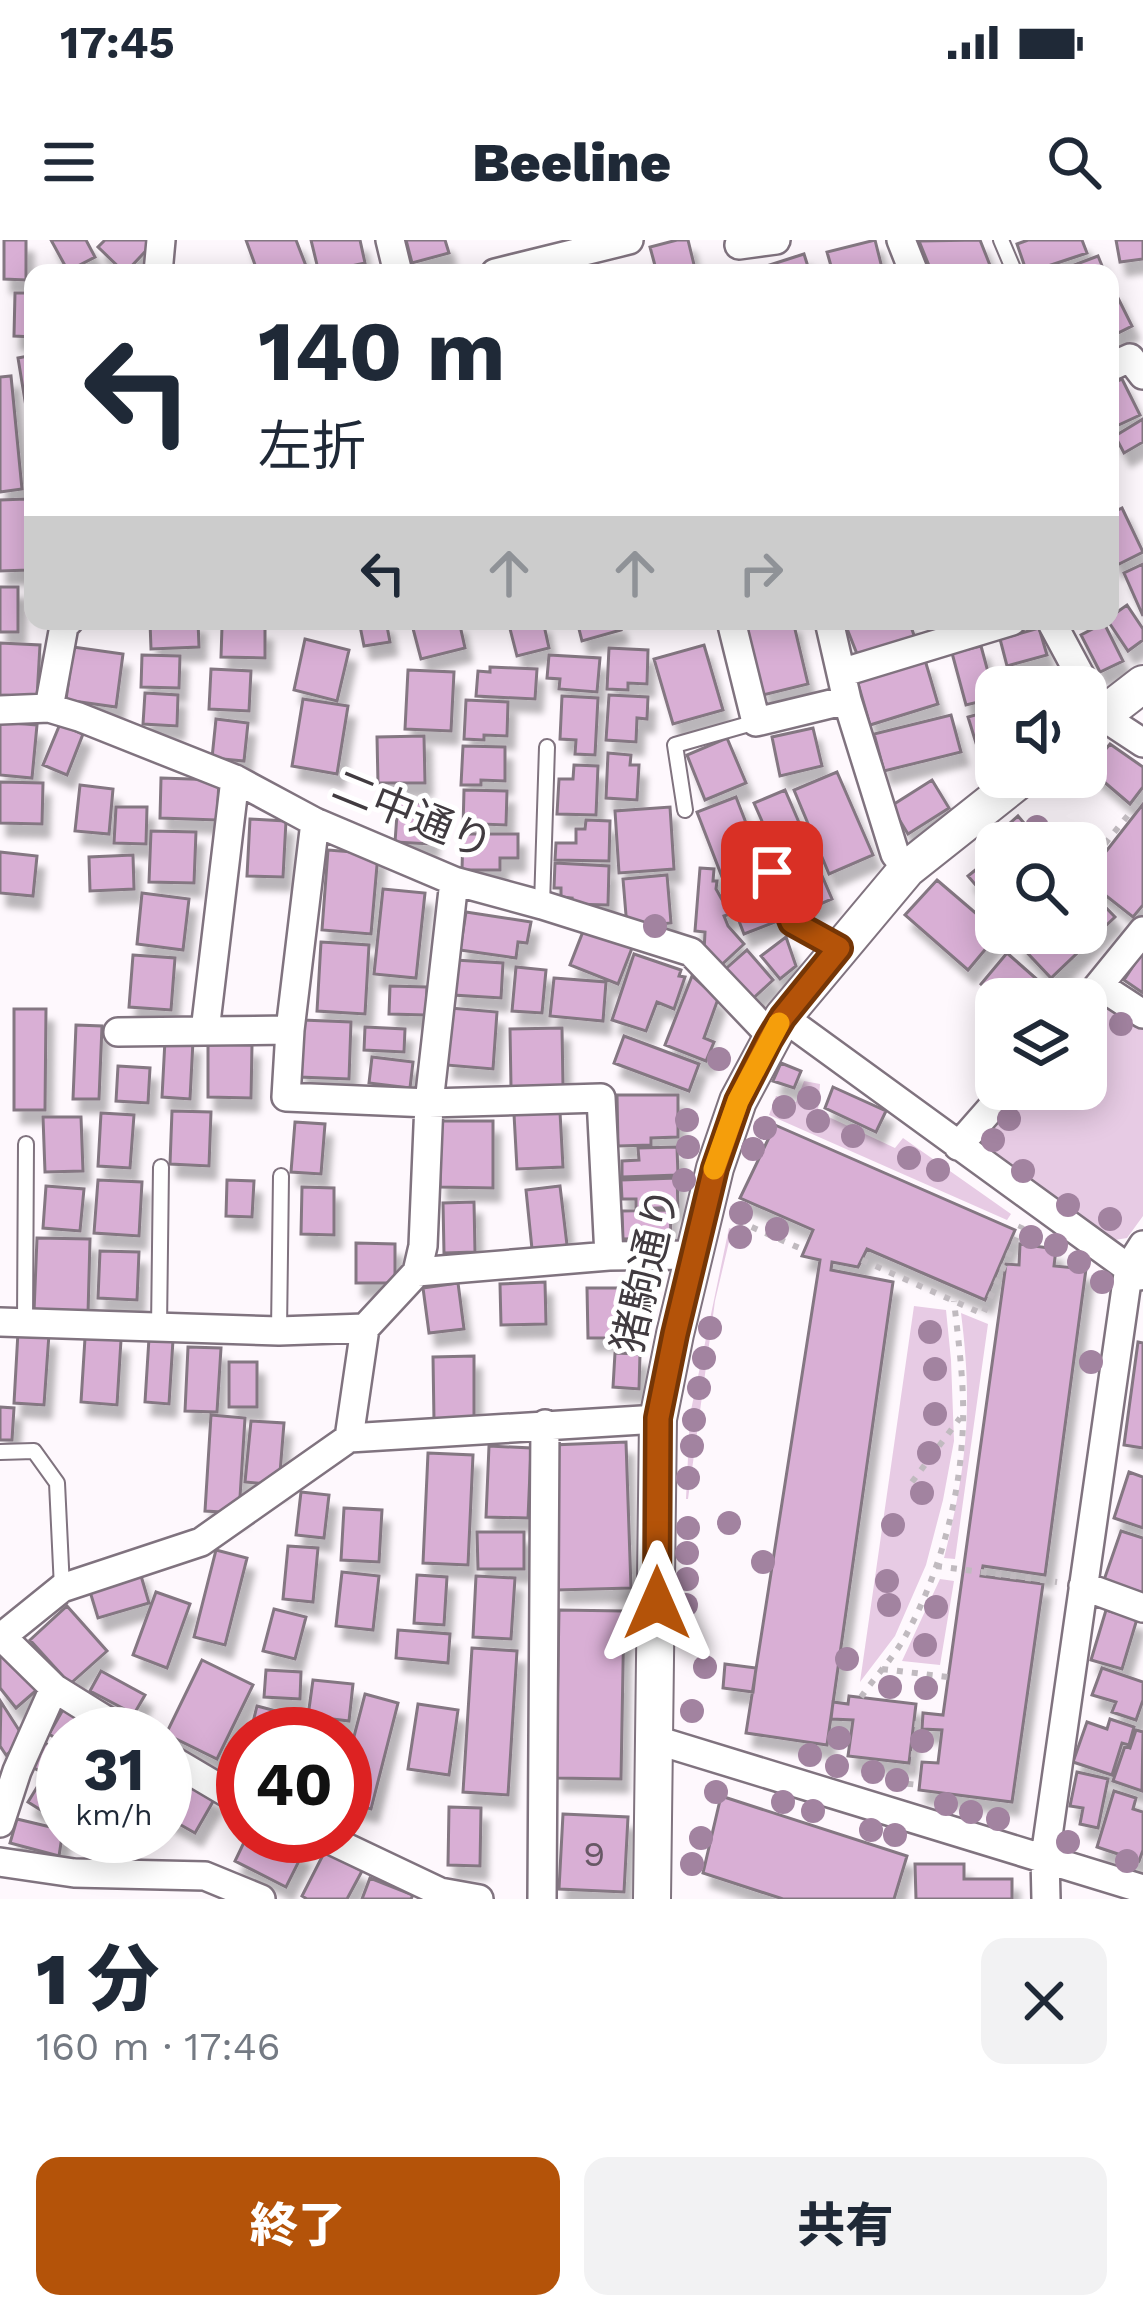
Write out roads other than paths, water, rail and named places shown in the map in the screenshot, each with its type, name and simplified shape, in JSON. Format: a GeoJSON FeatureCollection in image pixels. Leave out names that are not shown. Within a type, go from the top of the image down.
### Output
{"type":"FeatureCollection","features":[{"type":"Feature","properties":{"kind":"street"},"geometry":{"type":"LineString","coordinates":[[530,264],[628,240]]}},
{"type":"Feature","properties":{"kind":"street"},"geometry":{"type":"LineString","coordinates":[[741,253],[776,240]]}},
{"type":"Feature","properties":{"kind":"street"},"geometry":{"type":"LineString","coordinates":[[1119,363],[1130,358],[1143,375]]}},
{"type":"Feature","properties":{"kind":"street"},"geometry":{"type":"LineString","coordinates":[[50,708],[63,630]]}},
{"type":"Feature","properties":{"kind":"street"},"geometry":{"type":"LineString","coordinates":[[733,630],[755,722],[989,630]]}},
{"type":"Feature","properties":{"kind":"street"},"geometry":{"type":"LineString","coordinates":[[831,630],[895,854],[907,869]]}},
{"type":"Feature","properties":{"kind":"street"},"geometry":{"type":"LineString","coordinates":[[1055,630],[1070,666]]}},
{"type":"Feature","properties":{"kind":"street"},"geometry":{"type":"LineString","coordinates":[[1107,712],[1143,684]]}},
{"type":"Feature","properties":{"kind":"street","name":"二中通り"},"geometry":{"type":"LineString","coordinates":[[0,710],[50,708],[235,779],[315,822],[454,881],[691,952],[777,1026],[1138,1264]]}},
{"type":"Feature","properties":{"kind":"street"},"geometry":{"type":"LineString","coordinates":[[1107,728],[1143,743]]}},
{"type":"Feature","properties":{"kind":"street"},"geometry":{"type":"LineString","coordinates":[[205,1031],[235,779]]}},
{"type":"Feature","properties":{"kind":"street","name":"猪駒通り"},"geometry":{"type":"LineString","coordinates":[[652,1899],[658,1418],[722,1145],[738,1101],[777,1026],[907,869],[997,798]]}},
{"type":"Feature","properties":{"kind":"street"},"geometry":{"type":"LineString","coordinates":[[315,822],[286,1097],[429,1103],[602,1098],[609,1256]]}},
{"type":"Feature","properties":{"kind":"street"},"geometry":{"type":"LineString","coordinates":[[349,1438],[364,1328],[416,1272],[423,1246],[429,1103],[454,881]]}},
{"type":"Feature","properties":{"kind":"street"},"geometry":{"type":"LineString","coordinates":[[1105,978],[1143,931]]}},
{"type":"Feature","properties":{"kind":"street"},"geometry":{"type":"LineString","coordinates":[[1107,999],[1143,1014]]}},
{"type":"Feature","properties":{"kind":"street"},"geometry":{"type":"LineString","coordinates":[[118,1032],[290,1030]]}},
{"type":"Feature","properties":{"kind":"street"},"geometry":{"type":"LineString","coordinates":[[958,1146],[990,1110]]}},
{"type":"Feature","properties":{"kind":"street"},"geometry":{"type":"LineString","coordinates":[[416,1272],[609,1256],[694,1255]]}},
{"type":"Feature","properties":{"kind":"street"},"geometry":{"type":"LineString","coordinates":[[1046,1899],[1045,1857],[1083,1586],[1138,1264]]}},
{"type":"Feature","properties":{"kind":"street"},"geometry":{"type":"LineString","coordinates":[[12,1322],[279,1331],[364,1328]]}},
{"type":"Feature","properties":{"kind":"street"},"geometry":{"type":"LineString","coordinates":[[85,1707],[54,1688],[1,1637],[62,1588],[201,1542],[349,1438],[658,1418]]}},
{"type":"Feature","properties":{"kind":"street"},"geometry":{"type":"LineString","coordinates":[[542,1899],[545,1424]]}},
{"type":"Feature","properties":{"kind":"street"},"geometry":{"type":"LineString","coordinates":[[1083,1586],[1143,1608]]}},
{"type":"Feature","properties":{"kind":"street"},"geometry":{"type":"LineString","coordinates":[[0,1823],[54,1688]]}},
{"type":"Feature","properties":{"kind":"street"},"geometry":{"type":"LineString","coordinates":[[656,1740],[1143,1889]]}},
{"type":"Feature","properties":{"kind":"street"},"geometry":{"type":"LineString","coordinates":[[372,1860],[440,1892],[479,1899]]}},
{"type":"Feature","properties":{"kind":"street"},"geometry":{"type":"LineString","coordinates":[[0,1862],[74,1873],[205,1876],[261,1899]]}},
{"type":"Feature","properties":{"kind":"lane"},"geometry":{"type":"LineString","coordinates":[[686,810],[675,745],[755,722]]}},
{"type":"Feature","properties":{"kind":"lane"},"geometry":{"type":"LineString","coordinates":[[542,905],[547,747]]}},
{"type":"Feature","properties":{"kind":"lane"},"geometry":{"type":"LineString","coordinates":[[772,872],[792,922],[839,948]]}},
{"type":"Feature","properties":{"kind":"lane"},"geometry":{"type":"LineString","coordinates":[[12,1322],[26,1144]]}},
{"type":"Feature","properties":{"kind":"lane"},"geometry":{"type":"LineString","coordinates":[[159,1328],[161,1167]]}},
{"type":"Feature","properties":{"kind":"lane"},"geometry":{"type":"LineString","coordinates":[[279,1331],[280,1176]]}},
{"type":"Feature","properties":{"kind":"lane"},"geometry":{"type":"LineString","coordinates":[[0,1452],[34,1450],[57,1483],[62,1588]]}}]}
